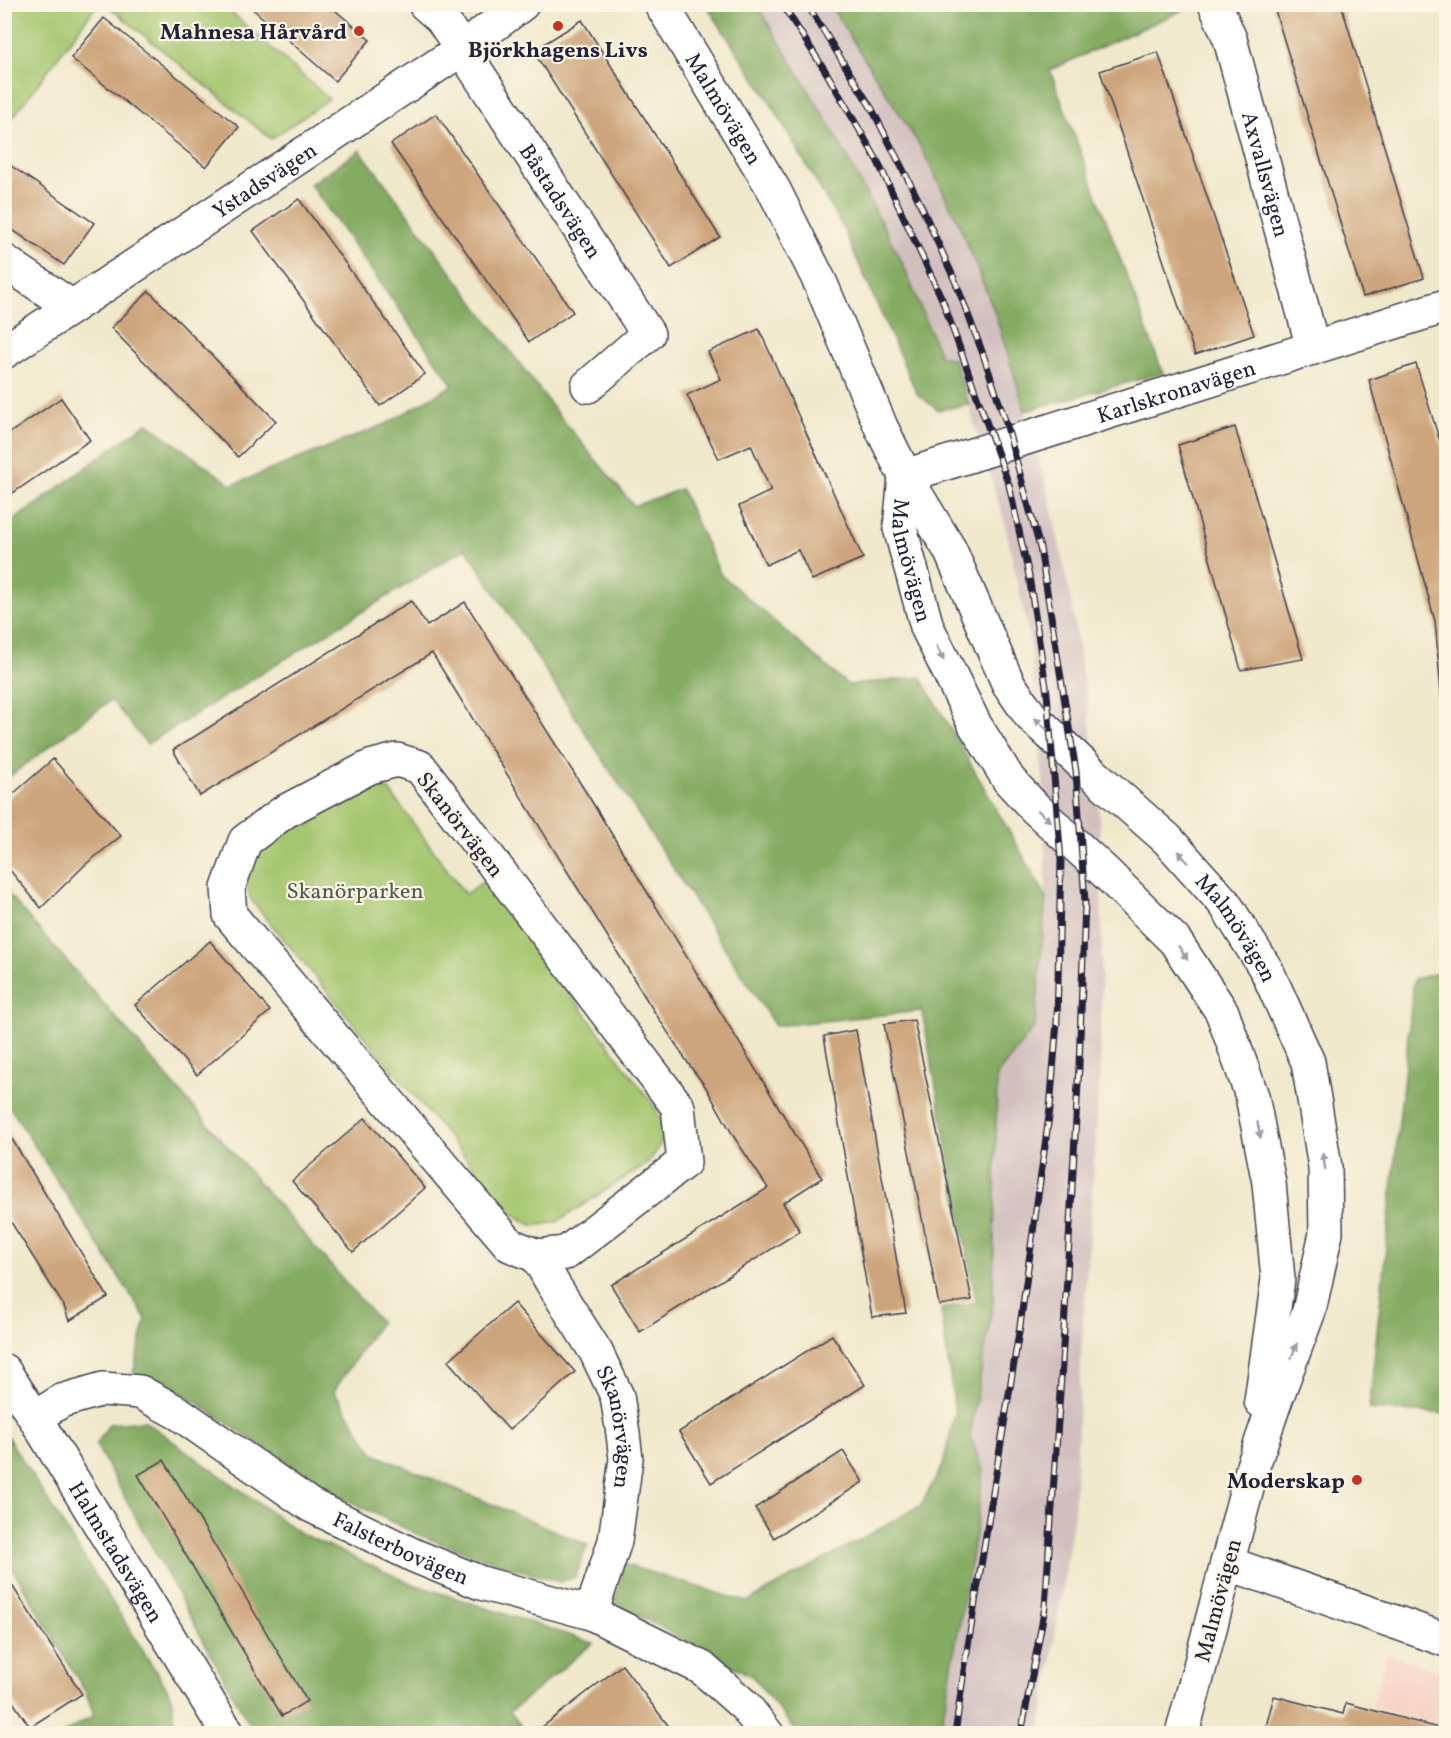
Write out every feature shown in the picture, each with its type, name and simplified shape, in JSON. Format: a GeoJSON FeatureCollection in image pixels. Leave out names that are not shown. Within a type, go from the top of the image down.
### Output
{"type":"FeatureCollection","features":[{"type":"Feature","properties":{"kind":"street","name":"Båstadsvägen"},"geometry":{"type":"LineString","coordinates":[[425,4],[441,18],[462,49],[648,334],[588,386]]}},
{"type":"Feature","properties":{"kind":"street","name":"Ystadsvägen"},"geometry":{"type":"LineString","coordinates":[[4,352],[462,49],[522,4]]}},
{"type":"Feature","properties":{"kind":"street","name":"Malmövägen"},"geometry":{"type":"LineString","coordinates":[[661,4],[774,190],[820,284],[881,427],[905,476],[950,550],[1014,691],[1030,715],[1167,839],[1225,904],[1267,971],[1308,1062],[1325,1167],[1326,1233],[1309,1311],[1275,1399],[1253,1466],[1182,1734]]}},
{"type":"Feature","properties":{"kind":"street","name":"Axvallsvägen"},"geometry":{"type":"LineString","coordinates":[[1215,4],[1230,39],[1313,348]]}},
{"type":"Feature","properties":{"kind":"street"},"geometry":{"type":"LineString","coordinates":[[4,261],[72,307]]}},
{"type":"Feature","properties":{"kind":"street","name":"Karlskronavägen"},"geometry":{"type":"LineString","coordinates":[[905,476],[1446,306]]}},
{"type":"Feature","properties":{"kind":"street","name":"Malmövägen"},"geometry":{"type":"LineString","coordinates":[[905,476],[900,528],[927,627],[975,725],[1009,780],[1035,808],[1105,872],[1175,941],[1222,1012],[1252,1096],[1269,1183],[1278,1279],[1253,1466]]}},
{"type":"Feature","properties":{"kind":"street","name":"Skanörvägen"},"geometry":{"type":"LineString","coordinates":[[537,1256],[566,1253],[684,1161],[678,1107],[420,767],[397,760],[370,767],[284,812],[245,841],[228,888],[230,915],[510,1245],[537,1256],[596,1352],[617,1396],[626,1459],[615,1541],[591,1613]]}},
{"type":"Feature","properties":{"kind":"street","name":"Halmstadsvägen"},"geometry":{"type":"LineString","coordinates":[[4,1371],[35,1418],[217,1729]]}},
{"type":"Feature","properties":{"kind":"street","name":"Falsterbovägen"},"geometry":{"type":"LineString","coordinates":[[35,1418],[61,1401],[103,1389],[140,1392],[180,1414],[310,1505],[415,1556],[481,1583],[591,1613],[702,1668],[745,1706],[767,1734]]}},
{"type":"Feature","properties":{"kind":"street"},"geometry":{"type":"LineString","coordinates":[[1227,1563],[1446,1640]]}},
{"type":"Feature","properties":{"kind":"shaded area"},"geometry":{"type":"Polygon","coordinates":[[[757,5],[830,5],[920,146],[959,224],[995,313],[1047,487],[1070,595],[1089,714],[1099,813],[1102,930],[1100,1072],[1082,1341],[1074,1514],[1040,1733],[940,1733],[976,1530],[983,1470],[970,1436],[993,1302],[997,1074],[1035,1026],[1046,896],[1043,783],[1029,636],[1004,520],[954,359],[940,356],[902,262],[835,134],[757,5]]]}},
{"type":"Feature","properties":{"kind":"shaded area"},"geometry":{"type":"Polygon","coordinates":[[[1387,1653],[1446,1675],[1446,1727],[1372,1707],[1387,1653]]]}},
{"type":"Feature","properties":{"kind":"green space"},"geometry":{"type":"Polygon","coordinates":[[[889,4],[1186,5],[1188,8],[1050,70],[1163,373],[1025,411],[995,313],[959,224],[920,146],[830,5],[871,5],[878,13],[889,4]]]}},
{"type":"Feature","properties":{"kind":"green space"},"geometry":{"type":"Polygon","coordinates":[[[4,5],[97,5],[5,128],[4,5]]]}},
{"type":"Feature","properties":{"kind":"green space"},"geometry":{"type":"Polygon","coordinates":[[[107,5],[223,5],[329,99],[271,139],[107,5]]]}},
{"type":"Feature","properties":{"kind":"green space"},"geometry":{"type":"Polygon","coordinates":[[[706,5],[757,5],[835,134],[902,262],[940,356],[954,359],[969,405],[938,410],[917,394],[842,226],[767,97],[706,5]]]}},
{"type":"Feature","properties":{"kind":"green space"},"geometry":{"type":"Polygon","coordinates":[[[360,150],[557,413],[634,506],[681,489],[721,575],[848,685],[921,677],[1046,896],[1035,1026],[997,1075],[993,1302],[970,1436],[983,1470],[976,1530],[940,1733],[797,1733],[753,1677],[615,1603],[623,1564],[747,1602],[920,1506],[943,1465],[955,1413],[941,1309],[976,1302],[922,1011],[775,1026],[466,548],[147,744],[111,700],[5,780],[5,527],[147,423],[232,485],[386,424],[453,385],[310,184],[360,150]]]}},
{"type":"Feature","properties":{"kind":"green space","name":"Skanörparken"},"geometry":{"type":"Polygon","coordinates":[[[363,783],[373,783],[389,790],[465,894],[486,880],[657,1110],[662,1127],[662,1140],[657,1151],[646,1164],[557,1222],[534,1226],[509,1210],[251,900],[246,884],[253,850],[363,783]]]}},
{"type":"Feature","properties":{"kind":"green space"},"geometry":{"type":"Polygon","coordinates":[[[4,889],[380,1322],[334,1391],[374,1454],[588,1545],[575,1577],[560,1582],[496,1563],[421,1536],[324,1489],[191,1399],[155,1379],[133,1374],[146,1319],[9,1106],[5,1109],[4,889]]]}},
{"type":"Feature","properties":{"kind":"green space"},"geometry":{"type":"Polygon","coordinates":[[[1446,971],[1446,1414],[1369,1409],[1414,979],[1446,971]]]}},
{"type":"Feature","properties":{"kind":"green space"},"geometry":{"type":"Polygon","coordinates":[[[145,1421],[300,1533],[410,1583],[593,1643],[510,1712],[527,1733],[254,1733],[96,1445],[109,1424],[145,1421]]]}},
{"type":"Feature","properties":{"kind":"green space"},"geometry":{"type":"Polygon","coordinates":[[[5,1433],[171,1695],[176,1730],[171,1733],[64,1733],[94,1715],[86,1693],[5,1556],[5,1433]]]}},
{"type":"Feature","properties":{"kind":"building"},"geometry":{"type":"Polygon","coordinates":[[[1273,4],[1341,4],[1424,278],[1363,297],[1273,4]]]}},
{"type":"Feature","properties":{"kind":"building"},"geometry":{"type":"Polygon","coordinates":[[[248,5],[329,5],[370,40],[335,81],[248,5]]]}},
{"type":"Feature","properties":{"kind":"building"},"geometry":{"type":"Polygon","coordinates":[[[104,18],[239,127],[206,167],[71,58],[104,18]]]}},
{"type":"Feature","properties":{"kind":"building"},"geometry":{"type":"Polygon","coordinates":[[[582,20],[720,237],[671,268],[533,51],[582,20]]]}},
{"type":"Feature","properties":{"kind":"building"},"geometry":{"type":"Polygon","coordinates":[[[1158,52],[1254,335],[1195,355],[1100,71],[1158,52]]]}},
{"type":"Feature","properties":{"kind":"building"},"geometry":{"type":"Polygon","coordinates":[[[436,114],[573,312],[529,342],[391,144],[436,114]]]}},
{"type":"Feature","properties":{"kind":"building"},"geometry":{"type":"Polygon","coordinates":[[[4,161],[94,223],[64,265],[4,224],[4,161]]]}},
{"type":"Feature","properties":{"kind":"building"},"geometry":{"type":"Polygon","coordinates":[[[299,199],[425,374],[380,406],[253,231],[299,199]]]}},
{"type":"Feature","properties":{"kind":"building"},"geometry":{"type":"Polygon","coordinates":[[[149,291],[276,421],[238,457],[111,328],[149,291]]]}},
{"type":"Feature","properties":{"kind":"building"},"geometry":{"type":"Polygon","coordinates":[[[759,329],[863,558],[812,580],[798,550],[766,565],[739,506],[771,491],[751,445],[719,459],[687,395],[721,379],[708,352],[759,329]]]}},
{"type":"Feature","properties":{"kind":"building"},"geometry":{"type":"Polygon","coordinates":[[[1416,364],[1446,461],[1446,740],[1435,621],[1369,380],[1416,364]]]}},
{"type":"Feature","properties":{"kind":"building"},"geometry":{"type":"Polygon","coordinates":[[[61,398],[90,440],[4,499],[4,437],[61,398]]]}},
{"type":"Feature","properties":{"kind":"building"},"geometry":{"type":"Polygon","coordinates":[[[1235,427],[1303,659],[1241,670],[1178,445],[1235,427]]]}},
{"type":"Feature","properties":{"kind":"building"},"geometry":{"type":"Polygon","coordinates":[[[411,601],[427,626],[465,602],[589,797],[822,1178],[783,1203],[800,1231],[640,1332],[611,1285],[768,1188],[734,1137],[705,1086],[650,1005],[432,653],[200,796],[173,750],[411,601]]]}},
{"type":"Feature","properties":{"kind":"building"},"geometry":{"type":"Polygon","coordinates":[[[53,759],[121,836],[86,864],[41,908],[4,863],[4,802],[53,759]]]}},
{"type":"Feature","properties":{"kind":"building"},"geometry":{"type":"Polygon","coordinates":[[[210,941],[270,1011],[197,1075],[135,1005],[210,941]]]}},
{"type":"Feature","properties":{"kind":"building"},"geometry":{"type":"Polygon","coordinates":[[[914,1020],[972,1300],[939,1305],[884,1024],[914,1020]]]}},
{"type":"Feature","properties":{"kind":"building"},"geometry":{"type":"Polygon","coordinates":[[[856,1030],[906,1313],[872,1317],[824,1036],[856,1030]]]}},
{"type":"Feature","properties":{"kind":"building"},"geometry":{"type":"Polygon","coordinates":[[[365,1118],[425,1188],[353,1252],[292,1181],[365,1118]]]}},
{"type":"Feature","properties":{"kind":"building"},"geometry":{"type":"Polygon","coordinates":[[[4,1126],[108,1297],[69,1321],[64,1306],[4,1211],[4,1126]]]}},
{"type":"Feature","properties":{"kind":"building"},"geometry":{"type":"Polygon","coordinates":[[[514,1303],[575,1372],[509,1430],[448,1361],[514,1303]]]}},
{"type":"Feature","properties":{"kind":"building"},"geometry":{"type":"Polygon","coordinates":[[[832,1335],[865,1385],[711,1483],[679,1432],[832,1335]]]}},
{"type":"Feature","properties":{"kind":"building"},"geometry":{"type":"Polygon","coordinates":[[[843,1451],[863,1482],[774,1538],[755,1508],[843,1451]]]}},
{"type":"Feature","properties":{"kind":"building"},"geometry":{"type":"Polygon","coordinates":[[[164,1460],[307,1701],[282,1716],[138,1475],[164,1460]]]}},
{"type":"Feature","properties":{"kind":"building"},"geometry":{"type":"Polygon","coordinates":[[[4,1573],[82,1694],[30,1727],[4,1689],[4,1573]]]}},
{"type":"Feature","properties":{"kind":"building"},"geometry":{"type":"Polygon","coordinates":[[[622,1665],[670,1728],[663,1734],[545,1734],[541,1728],[622,1665]]]}},
{"type":"Feature","properties":{"kind":"building"},"geometry":{"type":"Polygon","coordinates":[[[1274,1696],[1343,1714],[1346,1703],[1446,1730],[1446,1734],[1264,1734],[1274,1696]]]}},
{"type":"Feature","properties":{"kind":"railway"},"geometry":{"type":"LineString","coordinates":[[782,4],[826,72],[877,160],[942,299],[1009,485],[1029,576],[1047,693],[1061,860],[1057,1021],[1050,1109],[1020,1326],[955,1734]]}},
{"type":"Feature","properties":{"kind":"railway"},"geometry":{"type":"LineString","coordinates":[[807,4],[872,109],[917,197],[956,283],[983,354],[1006,423],[1040,548],[1076,771],[1085,902],[1079,1066],[1062,1364],[1045,1607],[1021,1734]]}},
{"type":"Feature","properties":{"kind":"place","name":"Björkhagens Livs"},"geometry":{"type":"Point","coordinates":[558,26]}},
{"type":"Feature","properties":{"kind":"place","name":"Mahnesa Hårvård"},"geometry":{"type":"Point","coordinates":[359,31]}},
{"type":"Feature","properties":{"kind":"place","name":"Moderskap"},"geometry":{"type":"Point","coordinates":[1357,1480]}}]}
